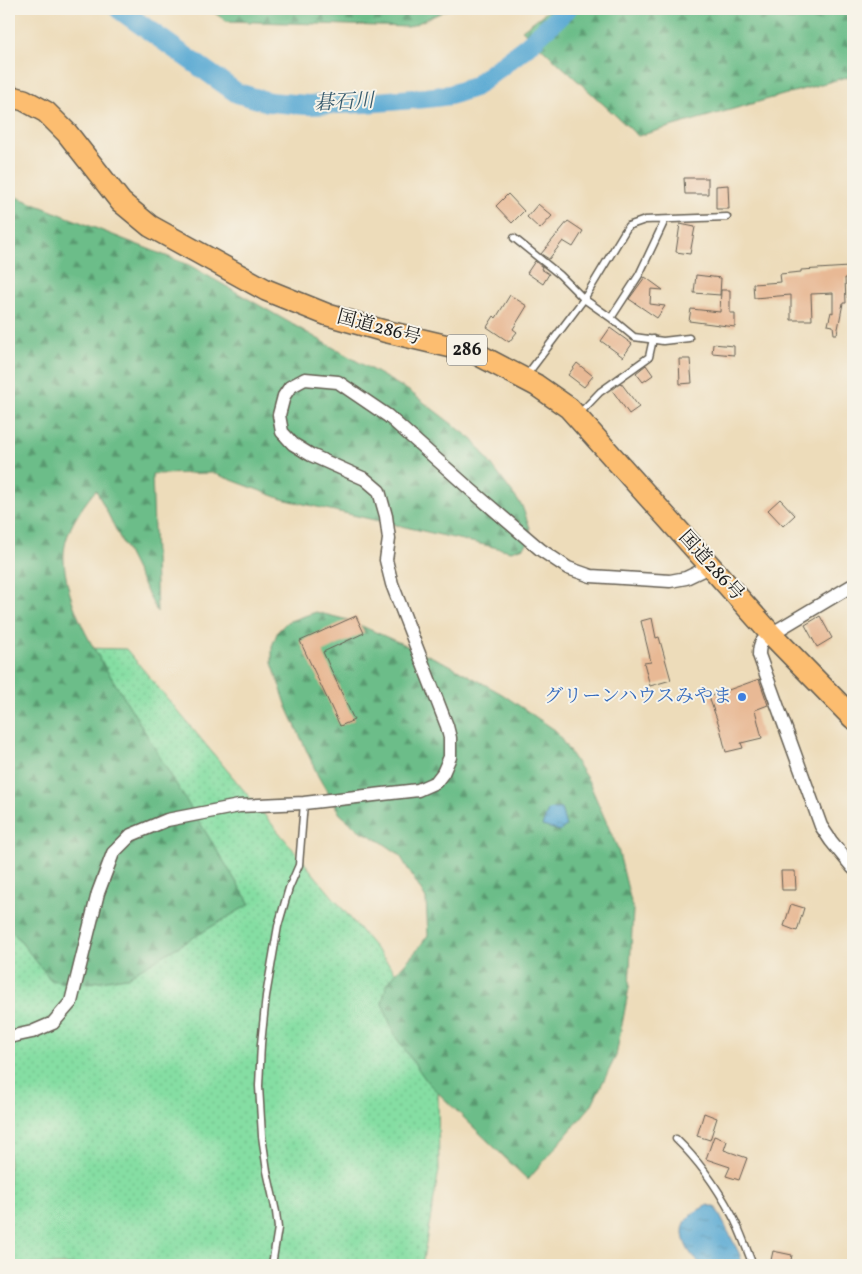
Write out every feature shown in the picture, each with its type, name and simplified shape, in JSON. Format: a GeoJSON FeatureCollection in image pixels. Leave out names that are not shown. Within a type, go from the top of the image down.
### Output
{"type":"FeatureCollection","features":[{"type":"Feature","properties":{"kind":"highway","name":"国道286号"},"geometry":{"type":"LineString","coordinates":[[9,96],[24,100],[46,112],[66,132],[120,202],[150,226],[266,290],[328,315],[384,331],[473,352],[524,379],[569,408],[771,634],[853,718]]}},
{"type":"Feature","properties":{"kind":"street"},"geometry":{"type":"LineString","coordinates":[[9,1036],[32,1032],[53,1023],[71,1002],[98,893],[113,853],[131,835],[167,820],[239,806],[304,803],[418,790],[436,782],[443,773],[450,757],[450,738],[447,726],[392,584],[386,560],[389,538],[386,516],[379,491],[365,479],[311,455],[293,444],[282,432],[279,415],[284,396],[290,387],[306,379],[338,382],[388,416],[534,544],[568,568],[591,576],[670,580],[686,578],[711,566]]}},
{"type":"Feature","properties":{"kind":"street"},"geometry":{"type":"LineString","coordinates":[[853,585],[771,634],[759,645],[759,655],[820,826],[853,868]]}},
{"type":"Feature","properties":{"kind":"lane"},"geometry":{"type":"LineString","coordinates":[[524,379],[584,300],[628,226],[644,220],[727,217]]}},
{"type":"Feature","properties":{"kind":"lane"},"geometry":{"type":"LineString","coordinates":[[611,318],[639,275],[665,220]]}},
{"type":"Feature","properties":{"kind":"lane"},"geometry":{"type":"LineString","coordinates":[[514,238],[560,275],[584,300],[611,318],[634,337],[663,341],[689,338]]}},
{"type":"Feature","properties":{"kind":"lane"},"geometry":{"type":"LineString","coordinates":[[576,416],[600,392],[649,357],[654,339]]}},
{"type":"Feature","properties":{"kind":"lane"},"geometry":{"type":"LineString","coordinates":[[272,1265],[278,1228],[262,1136],[259,1086],[261,1044],[266,996],[278,926],[289,888],[299,865],[304,803]]}},
{"type":"Feature","properties":{"kind":"lane"},"geometry":{"type":"LineString","coordinates":[[676,1139],[694,1157],[716,1188],[732,1215],[753,1265]]}},
{"type":"Feature","properties":{"kind":"green space"},"geometry":{"type":"Polygon","coordinates":[[[209,9],[449,9],[409,27],[226,21],[209,9]]]}},
{"type":"Feature","properties":{"kind":"green space"},"geometry":{"type":"Polygon","coordinates":[[[550,9],[853,9],[853,77],[843,78],[638,136],[522,30],[550,9]]]}},
{"type":"Feature","properties":{"kind":"green space"},"geometry":{"type":"Polygon","coordinates":[[[9,194],[189,265],[409,391],[473,440],[522,506],[530,528],[530,541],[524,547],[511,551],[282,499],[213,473],[152,474],[157,612],[96,490],[73,523],[64,551],[67,582],[73,603],[81,623],[102,661],[250,904],[127,977],[75,985],[51,980],[9,927],[9,194]]]}},
{"type":"Feature","properties":{"kind":"green space"},"geometry":{"type":"Polygon","coordinates":[[[316,612],[348,620],[448,664],[502,694],[555,730],[588,780],[618,849],[633,910],[629,988],[616,1056],[591,1106],[528,1180],[428,1083],[395,1036],[382,1003],[387,983],[428,935],[426,899],[399,854],[359,830],[340,814],[318,776],[287,707],[272,663],[272,646],[278,631],[287,622],[316,612]]]}},
{"type":"Feature","properties":{"kind":"green space"},"geometry":{"type":"Polygon","coordinates":[[[38,647],[126,649],[437,1022],[439,1170],[422,1265],[9,1265],[9,694],[38,647]]]}},
{"type":"Feature","properties":{"kind":"water"},"geometry":{"type":"Polygon","coordinates":[[[561,808],[566,826],[560,831],[542,826],[548,810],[561,808]]]}},
{"type":"Feature","properties":{"kind":"water"},"geometry":{"type":"Polygon","coordinates":[[[708,1205],[716,1208],[739,1253],[743,1265],[704,1265],[694,1258],[686,1246],[683,1233],[686,1221],[690,1216],[708,1205]]]}},
{"type":"Feature","properties":{"kind":"building"},"geometry":{"type":"Polygon","coordinates":[[[684,178],[708,178],[708,194],[685,194],[684,178]]]}},
{"type":"Feature","properties":{"kind":"building"},"geometry":{"type":"Polygon","coordinates":[[[728,185],[729,209],[716,209],[716,186],[728,185]]]}},
{"type":"Feature","properties":{"kind":"building"},"geometry":{"type":"Polygon","coordinates":[[[508,194],[524,211],[512,223],[496,206],[508,194]]]}},
{"type":"Feature","properties":{"kind":"building"},"geometry":{"type":"Polygon","coordinates":[[[538,204],[552,216],[540,229],[527,217],[538,204]]]}},
{"type":"Feature","properties":{"kind":"building"},"geometry":{"type":"Polygon","coordinates":[[[568,221],[583,231],[573,247],[563,241],[549,259],[541,254],[568,221]]]}},
{"type":"Feature","properties":{"kind":"building"},"geometry":{"type":"Polygon","coordinates":[[[680,224],[695,227],[690,254],[676,252],[680,224]]]}},
{"type":"Feature","properties":{"kind":"building"},"geometry":{"type":"Polygon","coordinates":[[[535,261],[542,267],[541,269],[549,274],[543,284],[527,273],[535,261]]]}},
{"type":"Feature","properties":{"kind":"building"},"geometry":{"type":"Polygon","coordinates":[[[849,267],[850,278],[845,278],[846,303],[843,303],[837,334],[834,334],[833,326],[828,325],[831,312],[833,313],[833,293],[811,294],[812,320],[791,320],[791,295],[754,298],[753,284],[781,282],[780,274],[801,272],[801,270],[849,267]]]}},
{"type":"Feature","properties":{"kind":"building"},"geometry":{"type":"Polygon","coordinates":[[[696,275],[721,278],[720,295],[694,293],[696,275]]]}},
{"type":"Feature","properties":{"kind":"building"},"geometry":{"type":"Polygon","coordinates":[[[645,277],[663,290],[651,289],[650,304],[665,306],[657,318],[629,299],[645,277]]]}},
{"type":"Feature","properties":{"kind":"building"},"geometry":{"type":"Polygon","coordinates":[[[721,290],[730,290],[730,313],[735,313],[735,327],[689,321],[691,309],[720,312],[721,290]]]}},
{"type":"Feature","properties":{"kind":"building"},"geometry":{"type":"Polygon","coordinates":[[[510,295],[527,306],[513,329],[517,332],[509,342],[487,327],[494,316],[496,318],[510,295]]]}},
{"type":"Feature","properties":{"kind":"building"},"geometry":{"type":"Polygon","coordinates":[[[610,328],[632,344],[623,357],[601,341],[610,328]]]}},
{"type":"Feature","properties":{"kind":"building"},"geometry":{"type":"Polygon","coordinates":[[[713,344],[734,346],[734,355],[712,353],[713,344]]]}},
{"type":"Feature","properties":{"kind":"building"},"geometry":{"type":"Polygon","coordinates":[[[679,359],[690,359],[692,383],[680,384],[679,359]]]}},
{"type":"Feature","properties":{"kind":"building"},"geometry":{"type":"Polygon","coordinates":[[[577,363],[593,376],[584,387],[568,375],[577,363]]]}},
{"type":"Feature","properties":{"kind":"building"},"geometry":{"type":"Polygon","coordinates":[[[646,365],[653,375],[643,382],[636,373],[646,365]]]}},
{"type":"Feature","properties":{"kind":"building"},"geometry":{"type":"Polygon","coordinates":[[[621,383],[639,407],[629,414],[612,390],[621,383]]]}},
{"type":"Feature","properties":{"kind":"building"},"geometry":{"type":"Polygon","coordinates":[[[780,499],[795,515],[783,526],[768,510],[780,499]]]}},
{"type":"Feature","properties":{"kind":"building"},"geometry":{"type":"Polygon","coordinates":[[[356,616],[364,633],[323,652],[354,720],[340,726],[300,641],[356,616]]]}},
{"type":"Feature","properties":{"kind":"building"},"geometry":{"type":"Polygon","coordinates":[[[820,616],[832,638],[817,647],[805,625],[820,616]]]}},
{"type":"Feature","properties":{"kind":"building"},"geometry":{"type":"Polygon","coordinates":[[[652,618],[656,638],[659,637],[671,680],[650,686],[644,663],[651,662],[641,621],[652,618]]]}},
{"type":"Feature","properties":{"kind":"building"},"geometry":{"type":"Polygon","coordinates":[[[759,679],[768,705],[755,710],[762,738],[741,743],[743,748],[726,752],[709,697],[759,679]]]}},
{"type":"Feature","properties":{"kind":"building"},"geometry":{"type":"Polygon","coordinates":[[[781,871],[795,871],[796,890],[782,890],[781,871]]]}},
{"type":"Feature","properties":{"kind":"building"},"geometry":{"type":"Polygon","coordinates":[[[791,904],[804,908],[797,931],[784,926],[791,904]]]}},
{"type":"Feature","properties":{"kind":"building"},"geometry":{"type":"Polygon","coordinates":[[[704,1113],[717,1118],[710,1140],[697,1136],[704,1113]]]}},
{"type":"Feature","properties":{"kind":"building"},"geometry":{"type":"Polygon","coordinates":[[[714,1136],[727,1141],[724,1150],[747,1158],[739,1180],[726,1176],[730,1167],[706,1159],[714,1136]]]}},
{"type":"Feature","properties":{"kind":"building"},"geometry":{"type":"Polygon","coordinates":[[[773,1251],[792,1255],[790,1265],[770,1265],[773,1251]]]}},
{"type":"Feature","properties":{"kind":"waterway","name":"碁石川"},"geometry":{"type":"LineString","coordinates":[[119,9],[237,93],[269,102],[307,105],[426,98],[450,95],[474,87],[526,47],[567,9]]}},
{"type":"Feature","properties":{"kind":"place","name":"グリーンハウスみやま"},"geometry":{"type":"Point","coordinates":[742,697]}}]}
